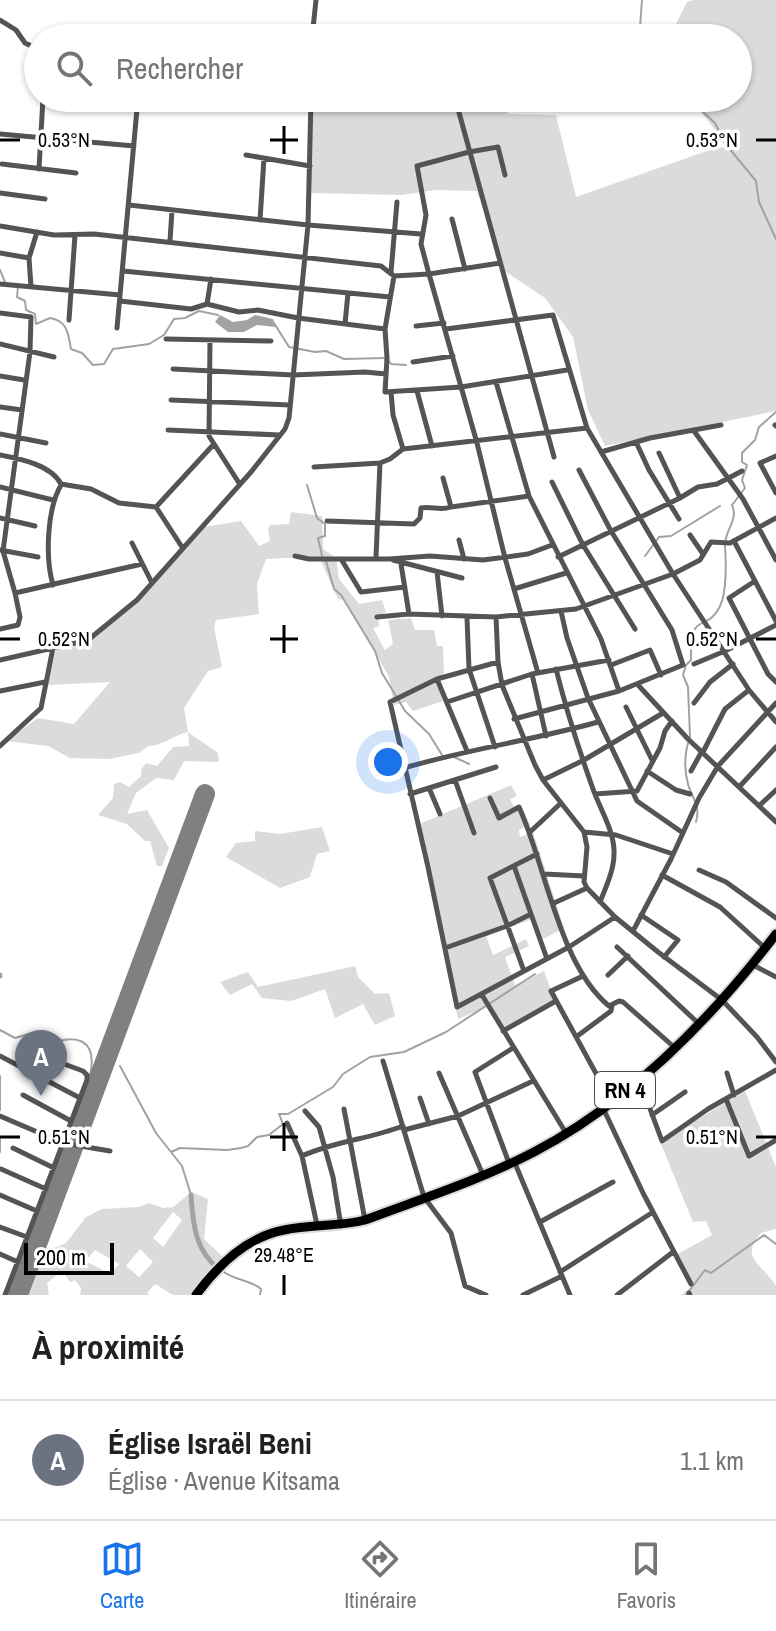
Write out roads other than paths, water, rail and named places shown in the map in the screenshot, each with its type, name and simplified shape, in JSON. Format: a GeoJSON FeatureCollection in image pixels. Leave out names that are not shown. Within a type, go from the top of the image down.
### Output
{"type":"FeatureCollection","features":[{"type":"Feature","properties":{"kind":"highway","name":"RN 4"},"geometry":{"type":"LineString","coordinates":[[196,1295],[242,1247],[264,1236],[285,1230],[341,1226],[365,1220],[483,1175],[566,1133],[639,1078],[699,1024],[753,965],[776,934]]}},
{"type":"Feature","properties":{"kind":"street"},"geometry":{"type":"LineString","coordinates":[[313,24],[316,0]]}},
{"type":"Feature","properties":{"kind":"street"},"geometry":{"type":"LineString","coordinates":[[0,20],[16,30],[24,42]]}},
{"type":"Feature","properties":{"kind":"street"},"geometry":{"type":"LineString","coordinates":[[39,169],[42,112]]}},
{"type":"Feature","properties":{"kind":"street"},"geometry":{"type":"LineString","coordinates":[[117,328],[137,112]]}},
{"type":"Feature","properties":{"kind":"street"},"geometry":{"type":"LineString","coordinates":[[0,660],[88,640],[114,621],[152,583],[285,429],[308,225],[311,112]]}},
{"type":"Feature","properties":{"kind":"street"},"geometry":{"type":"LineString","coordinates":[[459,112],[554,457]]}},
{"type":"Feature","properties":{"kind":"street"},"geometry":{"type":"LineString","coordinates":[[0,134],[134,146]]}},
{"type":"Feature","properties":{"kind":"street"},"geometry":{"type":"LineString","coordinates":[[505,175],[498,147],[417,166],[426,215],[421,234],[429,274],[521,614],[546,736]]}},
{"type":"Feature","properties":{"kind":"street"},"geometry":{"type":"LineString","coordinates":[[246,155],[310,166]]}},
{"type":"Feature","properties":{"kind":"street"},"geometry":{"type":"LineString","coordinates":[[260,220],[264,158]]}},
{"type":"Feature","properties":{"kind":"street"},"geometry":{"type":"LineString","coordinates":[[2,164],[76,173]]}},
{"type":"Feature","properties":{"kind":"street"},"geometry":{"type":"LineString","coordinates":[[0,193],[45,199]]}},
{"type":"Feature","properties":{"kind":"street"},"geometry":{"type":"LineString","coordinates":[[397,202],[393,274],[385,329],[385,392],[461,387],[567,370]]}},
{"type":"Feature","properties":{"kind":"street"},"geometry":{"type":"LineString","coordinates":[[129,205],[421,234]]}},
{"type":"Feature","properties":{"kind":"street"},"geometry":{"type":"LineString","coordinates":[[170,242],[172,210]]}},
{"type":"Feature","properties":{"kind":"street"},"geometry":{"type":"LineString","coordinates":[[452,219],[465,269]]}},
{"type":"Feature","properties":{"kind":"street"},"geometry":{"type":"LineString","coordinates":[[0,226],[381,266],[393,274],[429,274],[500,263]]}},
{"type":"Feature","properties":{"kind":"street"},"geometry":{"type":"LineString","coordinates":[[31,287],[29,258],[37,232]]}},
{"type":"Feature","properties":{"kind":"street"},"geometry":{"type":"LineString","coordinates":[[69,320],[75,235]]}},
{"type":"Feature","properties":{"kind":"street"},"geometry":{"type":"LineString","coordinates":[[0,253],[29,258]]}},
{"type":"Feature","properties":{"kind":"street"},"geometry":{"type":"LineString","coordinates":[[123,271],[390,297]]}},
{"type":"Feature","properties":{"kind":"street"},"geometry":{"type":"LineString","coordinates":[[207,304],[211,279]]}},
{"type":"Feature","properties":{"kind":"street"},"geometry":{"type":"LineString","coordinates":[[0,284],[73,290],[191,309],[207,304],[239,312],[258,310],[385,329]]}},
{"type":"Feature","properties":{"kind":"street"},"geometry":{"type":"LineString","coordinates":[[345,324],[348,293]]}},
{"type":"Feature","properties":{"kind":"street"},"geometry":{"type":"LineString","coordinates":[[0,313],[31,317],[30,352],[2,550],[3,566],[15,593],[20,617],[18,625],[0,629]]}},
{"type":"Feature","properties":{"kind":"street"},"geometry":{"type":"LineString","coordinates":[[416,326],[553,315],[567,370],[587,428],[673,574],[749,690],[776,722]]}},
{"type":"Feature","properties":{"kind":"street"},"geometry":{"type":"LineString","coordinates":[[166,339],[271,341]]}},
{"type":"Feature","properties":{"kind":"street"},"geometry":{"type":"LineString","coordinates":[[210,341],[209,432],[239,483]]}},
{"type":"Feature","properties":{"kind":"street"},"geometry":{"type":"LineString","coordinates":[[0,344],[54,357]]}},
{"type":"Feature","properties":{"kind":"street"},"geometry":{"type":"LineString","coordinates":[[413,362],[453,356]]}},
{"type":"Feature","properties":{"kind":"street"},"geometry":{"type":"LineString","coordinates":[[173,369],[293,375],[386,374]]}},
{"type":"Feature","properties":{"kind":"street"},"geometry":{"type":"LineString","coordinates":[[0,376],[24,380]]}},
{"type":"Feature","properties":{"kind":"street"},"geometry":{"type":"LineString","coordinates":[[496,382],[529,496],[584,606],[619,691]]}},
{"type":"Feature","properties":{"kind":"street"},"geometry":{"type":"LineString","coordinates":[[417,391],[432,446]]}},
{"type":"Feature","properties":{"kind":"street"},"geometry":{"type":"LineString","coordinates":[[391,392],[393,415],[403,449]]}},
{"type":"Feature","properties":{"kind":"street"},"geometry":{"type":"LineString","coordinates":[[171,400],[290,405]]}},
{"type":"Feature","properties":{"kind":"street"},"geometry":{"type":"LineString","coordinates":[[0,407],[22,410]]}},
{"type":"Feature","properties":{"kind":"street"},"geometry":{"type":"LineString","coordinates":[[601,452],[721,425]]}},
{"type":"Feature","properties":{"kind":"street"},"geometry":{"type":"LineString","coordinates":[[314,467],[380,463],[403,449],[477,443],[587,428]]}},
{"type":"Feature","properties":{"kind":"street"},"geometry":{"type":"LineString","coordinates":[[168,430],[279,435]]}},
{"type":"Feature","properties":{"kind":"street"},"geometry":{"type":"LineString","coordinates":[[694,431],[728,478],[776,560]]}},
{"type":"Feature","properties":{"kind":"street"},"geometry":{"type":"LineString","coordinates":[[0,434],[46,443]]}},
{"type":"Feature","properties":{"kind":"street"},"geometry":{"type":"LineString","coordinates":[[636,442],[679,519]]}},
{"type":"Feature","properties":{"kind":"street"},"geometry":{"type":"LineString","coordinates":[[156,507],[214,444]]}},
{"type":"Feature","properties":{"kind":"street"},"geometry":{"type":"LineString","coordinates":[[659,453],[680,498]]}},
{"type":"Feature","properties":{"kind":"street"},"geometry":{"type":"LineString","coordinates":[[0,455],[55,473],[61,484]]}},
{"type":"Feature","properties":{"kind":"street"},"geometry":{"type":"LineString","coordinates":[[776,456],[760,463],[776,493]]}},
{"type":"Feature","properties":{"kind":"street"},"geometry":{"type":"LineString","coordinates":[[376,557],[380,463]]}},
{"type":"Feature","properties":{"kind":"street"},"geometry":{"type":"LineString","coordinates":[[514,719],[638,685],[683,665],[672,630],[611,531],[579,470]]}},
{"type":"Feature","properties":{"kind":"street"},"geometry":{"type":"LineString","coordinates":[[558,557],[698,487],[717,484],[742,471]]}},
{"type":"Feature","properties":{"kind":"street"},"geometry":{"type":"LineString","coordinates":[[443,478],[451,507]]}},
{"type":"Feature","properties":{"kind":"street"},"geometry":{"type":"LineString","coordinates":[[552,482],[583,545],[635,629]]}},
{"type":"Feature","properties":{"kind":"street"},"geometry":{"type":"LineString","coordinates":[[61,484],[91,489],[119,503],[156,507]]}},
{"type":"Feature","properties":{"kind":"street"},"geometry":{"type":"LineString","coordinates":[[53,585],[48,569],[53,500],[61,484]]}},
{"type":"Feature","properties":{"kind":"street"},"geometry":{"type":"LineString","coordinates":[[0,487],[53,500]]}},
{"type":"Feature","properties":{"kind":"street"},"geometry":{"type":"LineString","coordinates":[[327,521],[414,524],[420,518],[421,508],[442,510],[529,496]]}},
{"type":"Feature","properties":{"kind":"street"},"geometry":{"type":"LineString","coordinates":[[156,507],[182,547]]}},
{"type":"Feature","properties":{"kind":"street"},"geometry":{"type":"LineString","coordinates":[[0,518],[35,526]]}},
{"type":"Feature","properties":{"kind":"street"},"geometry":{"type":"LineString","coordinates":[[377,617],[409,614],[496,617],[584,606],[673,574],[700,560],[711,542],[724,544],[734,541],[776,518]]}},
{"type":"Feature","properties":{"kind":"street"},"geometry":{"type":"LineString","coordinates":[[690,535],[704,554]]}},
{"type":"Feature","properties":{"kind":"street"},"geometry":{"type":"LineString","coordinates":[[459,540],[464,559]]}},
{"type":"Feature","properties":{"kind":"street"},"geometry":{"type":"LineString","coordinates":[[694,664],[750,639],[776,623],[734,541]]}},
{"type":"Feature","properties":{"kind":"street"},"geometry":{"type":"LineString","coordinates":[[132,543],[152,583]]}},
{"type":"Feature","properties":{"kind":"street"},"geometry":{"type":"LineString","coordinates":[[389,559],[430,556],[505,558],[552,545]]}},
{"type":"Feature","properties":{"kind":"street"},"geometry":{"type":"LineString","coordinates":[[2,550],[38,557]]}},
{"type":"Feature","properties":{"kind":"street"},"geometry":{"type":"LineString","coordinates":[[295,556],[376,557],[462,578]]}},
{"type":"Feature","properties":{"kind":"street"},"geometry":{"type":"LineString","coordinates":[[341,558],[361,592],[405,587]]}},
{"type":"Feature","properties":{"kind":"street"},"geometry":{"type":"LineString","coordinates":[[401,563],[409,614]]}},
{"type":"Feature","properties":{"kind":"street"},"geometry":{"type":"LineString","coordinates":[[15,593],[142,564]]}},
{"type":"Feature","properties":{"kind":"street"},"geometry":{"type":"LineString","coordinates":[[437,572],[442,616]]}},
{"type":"Feature","properties":{"kind":"street"},"geometry":{"type":"LineString","coordinates":[[514,589],[566,573]]}},
{"type":"Feature","properties":{"kind":"street"},"geometry":{"type":"LineString","coordinates":[[755,581],[729,598],[776,682]]}},
{"type":"Feature","properties":{"kind":"street"},"geometry":{"type":"LineString","coordinates":[[561,611],[588,698],[631,791],[637,801],[683,833]]}},
{"type":"Feature","properties":{"kind":"street"},"geometry":{"type":"LineString","coordinates":[[496,617],[502,685],[514,719],[543,780],[584,832],[587,888],[615,917],[722,1000],[776,1062]]}},
{"type":"Feature","properties":{"kind":"street"},"geometry":{"type":"LineString","coordinates":[[467,618],[469,669],[495,747]]}},
{"type":"Feature","properties":{"kind":"street"},"geometry":{"type":"LineString","coordinates":[[0,746],[41,708],[53,648]]}},
{"type":"Feature","properties":{"kind":"street"},"geometry":{"type":"LineString","coordinates":[[447,702],[535,674],[577,665],[610,663],[650,650],[661,675]]}},
{"type":"Feature","properties":{"kind":"street"},"geometry":{"type":"LineString","coordinates":[[498,662],[437,679],[390,702],[457,1007],[569,947],[615,917]]}},
{"type":"Feature","properties":{"kind":"street"},"geometry":{"type":"LineString","coordinates":[[694,703],[710,682],[733,664]]}},
{"type":"Feature","properties":{"kind":"street"},"geometry":{"type":"LineString","coordinates":[[556,669],[573,729],[595,794],[603,808],[614,856],[600,902]]}},
{"type":"Feature","properties":{"kind":"street"},"geometry":{"type":"LineString","coordinates":[[437,679],[467,751]]}},
{"type":"Feature","properties":{"kind":"street"},"geometry":{"type":"LineString","coordinates":[[0,691],[45,682]]}},
{"type":"Feature","properties":{"kind":"street"},"geometry":{"type":"LineString","coordinates":[[638,685],[776,822]]}},
{"type":"Feature","properties":{"kind":"street"},"geometry":{"type":"LineString","coordinates":[[691,771],[725,709],[749,690]]}},
{"type":"Feature","properties":{"kind":"street"},"geometry":{"type":"LineString","coordinates":[[633,931],[718,766],[776,703]]}},
{"type":"Feature","properties":{"kind":"street"},"geometry":{"type":"LineString","coordinates":[[626,707],[653,761]]}},
{"type":"Feature","properties":{"kind":"street"},"geometry":{"type":"LineString","coordinates":[[543,780],[584,760],[663,713]]}},
{"type":"Feature","properties":{"kind":"street"},"geometry":{"type":"LineString","coordinates":[[595,794],[637,791],[672,721]]}},
{"type":"Feature","properties":{"kind":"street"},"geometry":{"type":"LineString","coordinates":[[404,768],[598,722]]}},
{"type":"Feature","properties":{"kind":"street"},"geometry":{"type":"LineString","coordinates":[[740,786],[776,747]]}},
{"type":"Feature","properties":{"kind":"street"},"geometry":{"type":"LineString","coordinates":[[410,794],[496,767]]}},
{"type":"Feature","properties":{"kind":"street"},"geometry":{"type":"LineString","coordinates":[[647,771],[676,790],[690,794]]}},
{"type":"Feature","properties":{"kind":"street"},"geometry":{"type":"LineString","coordinates":[[455,780],[474,833]]}},
{"type":"Feature","properties":{"kind":"street"},"geometry":{"type":"LineString","coordinates":[[429,788],[440,814]]}},
{"type":"Feature","properties":{"kind":"street"},"geometry":{"type":"LineString","coordinates":[[760,805],[776,790]]}},
{"type":"Feature","properties":{"kind":"street"},"geometry":{"type":"LineString","coordinates":[[490,798],[499,818],[519,807],[569,947],[583,976],[600,999],[612,1006]]}},
{"type":"Feature","properties":{"kind":"street"},"geometry":{"type":"LineString","coordinates":[[530,832],[561,803]]}},
{"type":"Feature","properties":{"kind":"street"},"geometry":{"type":"LineString","coordinates":[[584,832],[609,834],[673,854]]}},
{"type":"Feature","properties":{"kind":"street"},"geometry":{"type":"LineString","coordinates":[[524,971],[490,878],[537,854]]}},
{"type":"Feature","properties":{"kind":"street"},"geometry":{"type":"LineString","coordinates":[[514,866],[547,959]]}},
{"type":"Feature","properties":{"kind":"street"},"geometry":{"type":"LineString","coordinates":[[699,870],[726,882],[776,918]]}},
{"type":"Feature","properties":{"kind":"street"},"geometry":{"type":"LineString","coordinates":[[544,874],[584,876]]}},
{"type":"Feature","properties":{"kind":"street"},"geometry":{"type":"LineString","coordinates":[[662,875],[720,907],[765,948]]}},
{"type":"Feature","properties":{"kind":"street"},"geometry":{"type":"LineString","coordinates":[[554,903],[587,888]]}},
{"type":"Feature","properties":{"kind":"street"},"geometry":{"type":"LineString","coordinates":[[445,948],[531,914]]}},
{"type":"Feature","properties":{"kind":"street"},"geometry":{"type":"LineString","coordinates":[[641,915],[678,940],[664,957]]}},
{"type":"Feature","properties":{"kind":"street"},"geometry":{"type":"LineString","coordinates":[[617,947],[699,1024]]}},
{"type":"Feature","properties":{"kind":"street"},"geometry":{"type":"LineString","coordinates":[[608,975],[628,956]]}},
{"type":"Feature","properties":{"kind":"street"},"geometry":{"type":"LineString","coordinates":[[753,965],[776,977]]}},
{"type":"Feature","properties":{"kind":"street"},"geometry":{"type":"LineString","coordinates":[[583,976],[551,991],[607,1104],[653,1212],[691,1284]]}},
{"type":"Feature","properties":{"kind":"street"},"geometry":{"type":"LineString","coordinates":[[482,995],[566,1133]]}},
{"type":"Feature","properties":{"kind":"street"},"geometry":{"type":"LineString","coordinates":[[503,1031],[556,1001]]}},
{"type":"Feature","properties":{"kind":"street"},"geometry":{"type":"LineString","coordinates":[[576,1037],[611,1011],[619,1001],[674,1047]]}},
{"type":"Feature","properties":{"kind":"street"},"geometry":{"type":"LineString","coordinates":[[513,1048],[475,1072],[485,1103],[570,1295]]}},
{"type":"Feature","properties":{"kind":"street"},"geometry":{"type":"LineString","coordinates":[[5,1295],[87,1080],[85,1073],[40,1055]]}},
{"type":"Feature","properties":{"kind":"street"},"geometry":{"type":"LineString","coordinates":[[0,1056],[80,1098]]}},
{"type":"Feature","properties":{"kind":"street"},"geometry":{"type":"LineString","coordinates":[[383,1061],[424,1197],[451,1233],[465,1286],[486,1295]]}},
{"type":"Feature","properties":{"kind":"street"},"geometry":{"type":"LineString","coordinates":[[639,1078],[662,1141],[776,1070]]}},
{"type":"Feature","properties":{"kind":"street"},"geometry":{"type":"LineString","coordinates":[[439,1073],[483,1175]]}},
{"type":"Feature","properties":{"kind":"street"},"geometry":{"type":"LineString","coordinates":[[727,1073],[734,1095]]}},
{"type":"Feature","properties":{"kind":"street"},"geometry":{"type":"LineString","coordinates":[[302,1156],[324,1146],[458,1116],[533,1081]]}},
{"type":"Feature","properties":{"kind":"street"},"geometry":{"type":"LineString","coordinates":[[652,1115],[685,1092]]}},
{"type":"Feature","properties":{"kind":"street"},"geometry":{"type":"LineString","coordinates":[[23,1095],[71,1121]]}},
{"type":"Feature","properties":{"kind":"street"},"geometry":{"type":"LineString","coordinates":[[420,1098],[429,1124]]}},
{"type":"Feature","properties":{"kind":"street"},"geometry":{"type":"LineString","coordinates":[[726,1099],[749,1156],[776,1140]]}},
{"type":"Feature","properties":{"kind":"street"},"geometry":{"type":"LineString","coordinates":[[344,1109],[365,1220]]}},
{"type":"Feature","properties":{"kind":"street"},"geometry":{"type":"LineString","coordinates":[[305,1111],[319,1127],[341,1226]]}},
{"type":"Feature","properties":{"kind":"street"},"geometry":{"type":"LineString","coordinates":[[0,1116],[63,1143],[110,1151]]}},
{"type":"Feature","properties":{"kind":"street"},"geometry":{"type":"LineString","coordinates":[[287,1123],[302,1156],[317,1227]]}},
{"type":"Feature","properties":{"kind":"street"},"geometry":{"type":"LineString","coordinates":[[13,1148],[54,1168]]}},
{"type":"Feature","properties":{"kind":"street"},"geometry":{"type":"LineString","coordinates":[[1,1169],[46,1189]]}},
{"type":"Feature","properties":{"kind":"street"},"geometry":{"type":"LineString","coordinates":[[540,1222],[613,1182]]}},
{"type":"Feature","properties":{"kind":"street"},"geometry":{"type":"LineString","coordinates":[[0,1195],[37,1211]]}},
{"type":"Feature","properties":{"kind":"street"},"geometry":{"type":"LineString","coordinates":[[523,1295],[561,1274],[653,1212]]}},
{"type":"Feature","properties":{"kind":"street"},"geometry":{"type":"LineString","coordinates":[[0,1227],[27,1237]]}},
{"type":"Feature","properties":{"kind":"street"},"geometry":{"type":"LineString","coordinates":[[617,1295],[673,1252]]}},
{"type":"Feature","properties":{"kind":"street"},"geometry":{"type":"LineString","coordinates":[[0,1254],[18,1262]]}},
{"type":"Feature","properties":{"kind":"street"},"geometry":{"type":"LineString","coordinates":[[0,1283],[9,1286]]}},
{"type":"Feature","properties":{"kind":"waterway"},"geometry":{"type":"LineString","coordinates":[[640,24],[642,0]]}},
{"type":"Feature","properties":{"kind":"waterway"},"geometry":{"type":"LineString","coordinates":[[703,112],[715,123],[724,142],[756,181],[759,202],[776,239]]}},
{"type":"Feature","properties":{"kind":"waterway"},"geometry":{"type":"LineString","coordinates":[[0,270],[5,282]]}},
{"type":"Feature","properties":{"kind":"waterway"},"geometry":{"type":"LineString","coordinates":[[18,286],[17,297],[25,301],[26,310],[35,314],[36,324],[50,318],[60,322],[66,329],[71,349],[82,353],[93,365],[104,364],[113,349],[149,344],[164,335],[174,319],[185,318],[199,311],[218,315]]}},
{"type":"Feature","properties":{"kind":"waterway"},"geometry":{"type":"LineString","coordinates":[[274,323],[289,347],[326,351],[344,359],[385,358]]}},
{"type":"Feature","properties":{"kind":"waterway"},"geometry":{"type":"LineString","coordinates":[[389,361],[391,364],[406,365]]}},
{"type":"Feature","properties":{"kind":"waterway"},"geometry":{"type":"LineString","coordinates":[[690,737],[688,687],[683,675],[691,660],[693,633],[714,615],[724,593],[725,541],[734,516],[732,505],[745,488],[742,480],[747,465],[742,462],[742,453],[755,440],[759,427],[776,412]]}},
{"type":"Feature","properties":{"kind":"waterway"},"geometry":{"type":"LineString","coordinates":[[307,485],[317,518],[325,524],[325,536],[318,538],[322,556]]}},
{"type":"Feature","properties":{"kind":"waterway"},"geometry":{"type":"LineString","coordinates":[[645,556],[659,537],[671,536],[720,506]]}},
{"type":"Feature","properties":{"kind":"waterway"},"geometry":{"type":"LineString","coordinates":[[326,561],[334,589],[341,595],[375,651],[382,673],[396,696]]}},
{"type":"Feature","properties":{"kind":"waterway"},"geometry":{"type":"LineString","coordinates":[[399,701],[429,734],[442,755]]}},
{"type":"Feature","properties":{"kind":"waterway"},"geometry":{"type":"LineString","coordinates":[[688,743],[685,768],[697,806],[696,822]]}},
{"type":"Feature","properties":{"kind":"waterway"},"geometry":{"type":"LineString","coordinates":[[454,757],[469,764]]}},
{"type":"Feature","properties":{"kind":"waterway"},"geometry":{"type":"LineString","coordinates":[[171,1152],[180,1148],[227,1150],[248,1146],[257,1137],[269,1135],[283,1124],[279,1114],[288,1114],[333,1087],[343,1074],[370,1057],[404,1052],[446,1032],[535,974]]}},
{"type":"Feature","properties":{"kind":"waterway"},"geometry":{"type":"LineString","coordinates":[[0,1030],[15,1038],[32,1033],[41,1047],[65,1040],[82,1042],[91,1055],[89,1080]]}},
{"type":"Feature","properties":{"kind":"waterway"},"geometry":{"type":"LineString","coordinates":[[120,1066],[156,1133],[182,1166],[191,1195]]}},
{"type":"Feature","properties":{"kind":"waterway"},"geometry":{"type":"LineString","coordinates":[[0,1076],[0,1110]]}},
{"type":"Feature","properties":{"kind":"waterway"},"geometry":{"type":"LineString","coordinates":[[0,1137],[0,1152]]}},
{"type":"Feature","properties":{"kind":"waterway"},"geometry":{"type":"LineString","coordinates":[[191,1195],[194,1226],[200,1245],[219,1269]]}},
{"type":"Feature","properties":{"kind":"waterway"},"geometry":{"type":"LineString","coordinates":[[686,1295],[705,1270],[711,1273],[764,1235],[776,1244]]}},
{"type":"Feature","properties":{"kind":"waterway"},"geometry":{"type":"LineString","coordinates":[[8,1295],[23,1255]]}},
{"type":"Feature","properties":{"kind":"waterway"},"geometry":{"type":"LineString","coordinates":[[221,1270],[257,1286],[261,1289],[260,1295]]}},
{"type":"Feature","properties":{"kind":"place","name":"Église Israël Beni"},"geometry":{"type":"Point","coordinates":[41,1096]}}]}
